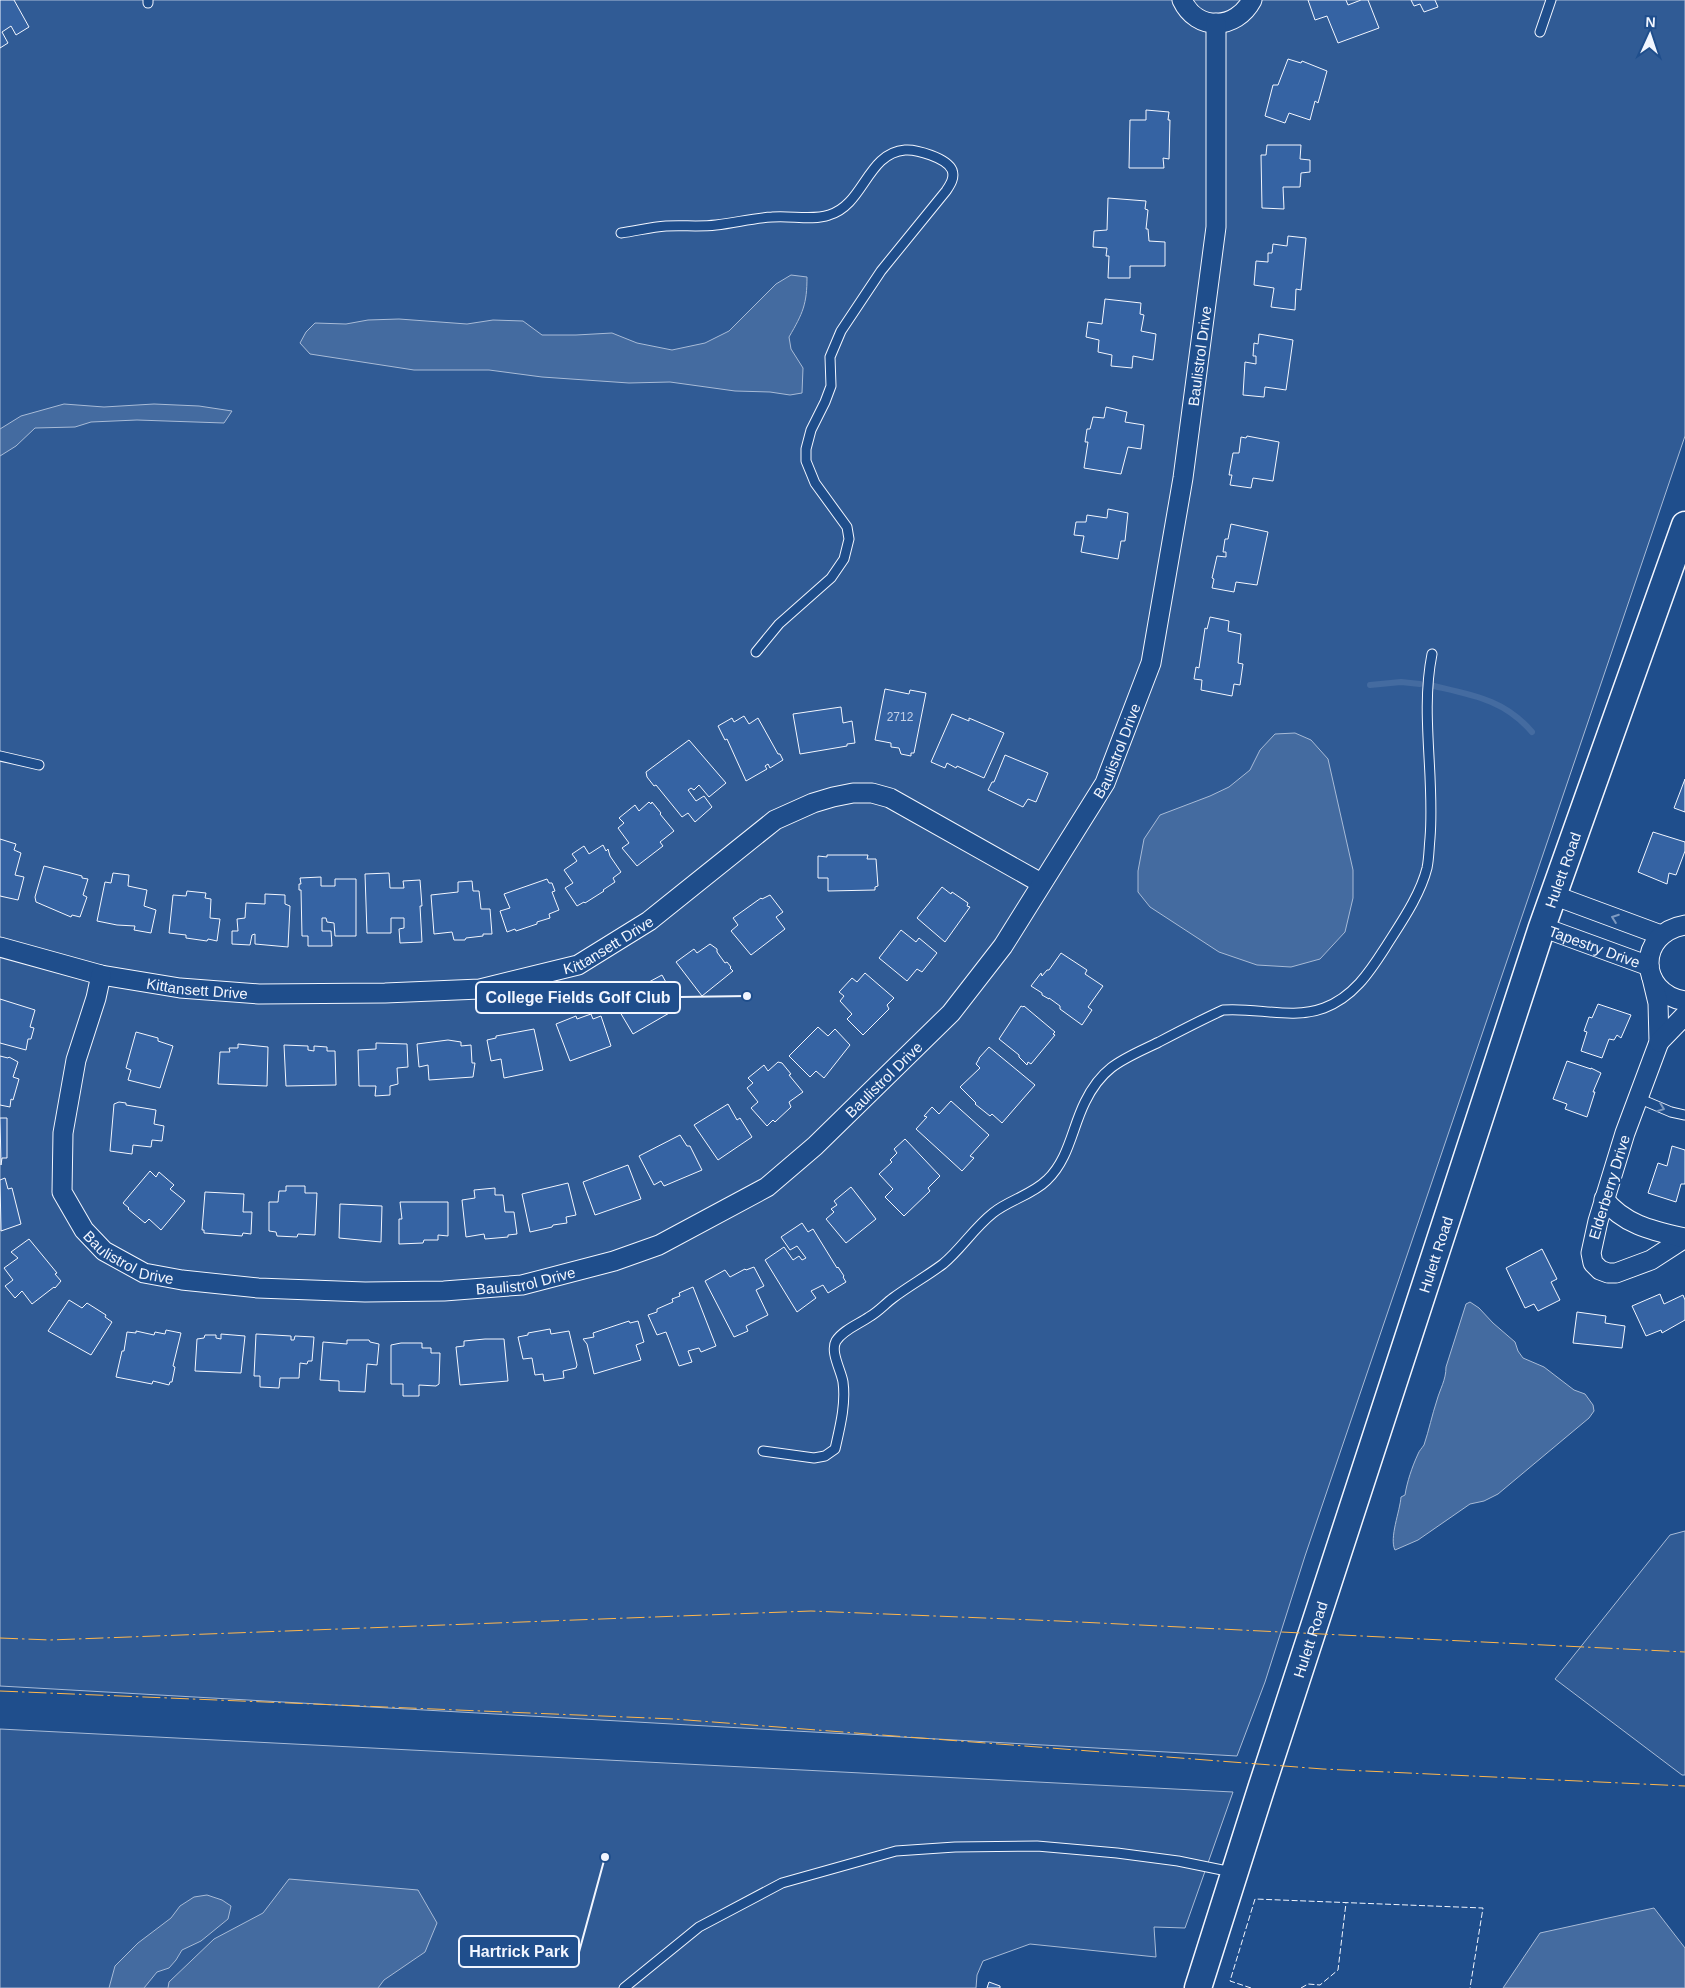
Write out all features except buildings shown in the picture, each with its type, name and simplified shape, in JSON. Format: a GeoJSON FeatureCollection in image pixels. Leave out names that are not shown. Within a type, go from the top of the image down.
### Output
{"type":"FeatureCollection","features":[{"type":"Feature","properties":{"kind":"street"},"geometry":{"type":"LineString","coordinates":[[1182,0],[1195,17],[1212,24],[1225,23],[1236,19],[1247,9],[1252,0]]}},
{"type":"Feature","properties":{"kind":"street","name":"Baulistrol Drive"},"geometry":{"type":"LineString","coordinates":[[101,975],[96,998],[76,1060],[63,1133],[62,1192],[84,1230],[104,1252],[144,1273],[182,1280],[258,1288],[365,1292],[444,1292],[522,1285],[614,1261],[659,1245],[767,1187],[815,1146],[951,1013],[1003,946],[1105,783],[1150,663],[1183,478],[1216,227],[1216,23]]}},
{"type":"Feature","properties":{"kind":"street","name":"Hulett Road"},"geometry":{"type":"LineString","coordinates":[[1198,1988],[1542,927],[1685,525]]}},
{"type":"Feature","properties":{"kind":"street","name":"Kittansett Drive"},"geometry":{"type":"LineString","coordinates":[[0,946],[101,975],[180,988],[259,994],[385,993],[480,989],[578,965],[649,920],[775,820],[813,803],[853,793],[872,793],[890,798],[1041,883]]}},
{"type":"Feature","properties":{"kind":"street"},"geometry":{"type":"LineString","coordinates":[[1553,895],[1661,935],[1671,928],[1685,925]]}},
{"type":"Feature","properties":{"kind":"street","name":"Tapestry Drive"},"geometry":{"type":"LineString","coordinates":[[1542,927],[1650,972]]}},
{"type":"Feature","properties":{"kind":"street","name":"Tapestry Drive"},"geometry":{"type":"LineString","coordinates":[[1661,935],[1654,944],[1650,954],[1650,972],[1658,988],[1664,994],[1675,1000],[1685,1001]]}},
{"type":"Feature","properties":{"kind":"street","name":"Elderberry Drive"},"geometry":{"type":"LineString","coordinates":[[1650,972],[1658,1003],[1659,1042],[1625,1133],[1604,1199],[1591,1253],[1593,1263],[1600,1270],[1616,1273],[1651,1260],[1685,1238]]}},
{"type":"Feature","properties":{"kind":"street","name":"Elderberry Drive"},"geometry":{"type":"LineString","coordinates":[[1659,1042],[1685,1015]]}},
{"type":"Feature","properties":{"kind":"street"},"geometry":{"type":"LineString","coordinates":[[1604,1199],[1625,1220],[1662,1233],[1685,1238]]}},
{"type":"Feature","properties":{"kind":"lane"},"geometry":{"type":"LineString","coordinates":[[1540,32],[1552,0]]}},
{"type":"Feature","properties":{"kind":"lane"},"geometry":{"type":"LineString","coordinates":[[621,234],[664,226],[716,225],[770,217],[829,216],[848,204],[882,161],[892,153],[903,150],[912,150],[935,157],[945,162],[952,169],[952,179],[946,191],[881,271],[840,331],[830,357],[831,386],[811,430],[806,449],[806,461],[815,483],[847,527],[849,539],[844,559],[831,578],[779,624],[756,652]]}},
{"type":"Feature","properties":{"kind":"lane"},"geometry":{"type":"LineString","coordinates":[[762,1451],[814,1458],[825,1456],[835,1449],[842,1413],[843,1394],[835,1353],[835,1343],[843,1334],[944,1263],[979,1225],[994,1212],[1034,1190],[1048,1179],[1064,1155],[1089,1094],[1108,1069],[1125,1057],[1223,1010],[1241,1008],[1289,1012],[1311,1011],[1340,1000],[1358,987],[1375,964],[1404,916],[1427,868],[1432,813],[1427,679],[1432,654]]}},
{"type":"Feature","properties":{"kind":"lane"},"geometry":{"type":"LineString","coordinates":[[0,756],[39,765]]}},
{"type":"Feature","properties":{"kind":"lane"},"geometry":{"type":"LineString","coordinates":[[1638,1098],[1670,1112],[1685,1115]]}},
{"type":"Feature","properties":{"kind":"lane"},"geometry":{"type":"LineString","coordinates":[[624,1988],[699,1927],[782,1883],[896,1852],[955,1847],[1037,1846],[1117,1853],[1178,1861],[1235,1873]]}},
{"type":"Feature","properties":{"kind":"shaded area"},"geometry":{"type":"Polygon","coordinates":[[[0,0],[1685,0],[1685,436],[1305,1556],[1265,1682],[1237,1756],[0,1686],[0,0]]]}},
{"type":"Feature","properties":{"kind":"shaded area"},"geometry":{"type":"Polygon","coordinates":[[[791,275],[807,277],[803,308],[789,337],[791,349],[803,368],[802,393],[790,395],[770,392],[735,391],[670,382],[629,383],[542,377],[489,370],[414,370],[310,354],[300,343],[306,332],[315,323],[346,324],[368,320],[399,319],[467,324],[493,320],[523,321],[542,335],[612,333],[637,343],[672,350],[705,343],[729,331],[776,284],[791,275]]]}},
{"type":"Feature","properties":{"kind":"shaded area"},"geometry":{"type":"Polygon","coordinates":[[[64,404],[104,407],[154,404],[199,406],[232,411],[224,423],[137,420],[91,422],[75,427],[35,428],[16,446],[0,456],[0,429],[21,416],[64,404]]]}},
{"type":"Feature","properties":{"kind":"shaded area"},"geometry":{"type":"Polygon","coordinates":[[[1295,733],[1311,740],[1328,759],[1353,870],[1353,898],[1345,932],[1320,959],[1291,967],[1257,965],[1219,952],[1150,907],[1138,892],[1138,871],[1144,839],[1160,815],[1229,787],[1250,770],[1260,750],[1275,734],[1295,733]]]}},
{"type":"Feature","properties":{"kind":"shaded area"},"geometry":{"type":"Polygon","coordinates":[[[1470,1302],[1515,1342],[1523,1358],[1544,1367],[1574,1390],[1585,1394],[1593,1405],[1594,1411],[1589,1418],[1498,1494],[1484,1501],[1470,1504],[1418,1540],[1395,1550],[1393,1539],[1401,1497],[1405,1495],[1408,1480],[1418,1453],[1424,1445],[1466,1304],[1470,1302]]]}},
{"type":"Feature","properties":{"kind":"shaded area"},"geometry":{"type":"Polygon","coordinates":[[[1685,1531],[1685,1775],[1682,1775],[1555,1679],[1670,1535],[1685,1531]]]}},
{"type":"Feature","properties":{"kind":"shaded area"},"geometry":{"type":"Polygon","coordinates":[[[0,1729],[1233,1792],[1185,1928],[1154,1927],[1156,1957],[1030,1944],[983,1961],[977,1975],[976,1988],[0,1988],[0,1729]]]}},
{"type":"Feature","properties":{"kind":"shaded area"},"geometry":{"type":"Polygon","coordinates":[[[289,1879],[418,1890],[437,1923],[425,1952],[384,1980],[378,1988],[168,1988],[169,1982],[214,1939],[263,1913],[289,1879]]]}},
{"type":"Feature","properties":{"kind":"shaded area"},"geometry":{"type":"Polygon","coordinates":[[[207,1895],[222,1900],[231,1906],[228,1919],[201,1941],[182,1950],[169,1968],[157,1972],[144,1988],[109,1988],[115,1966],[138,1943],[171,1918],[180,1906],[194,1897],[207,1895]]]}},
{"type":"Feature","properties":{"kind":"shaded area"},"geometry":{"type":"Polygon","coordinates":[[[1654,1908],[1685,1948],[1685,1988],[1503,1988],[1540,1933],[1654,1908]]]}},
{"type":"Feature","properties":{"kind":"waterway"},"geometry":{"type":"LineString","coordinates":[[1370,685],[1401,682],[1420,684]]}},
{"type":"Feature","properties":{"kind":"waterway"},"geometry":{"type":"LineString","coordinates":[[1434,686],[1488,700],[1511,713],[1532,732]]}},
{"type":"Feature","properties":{"kind":"fence"},"geometry":{"type":"LineString","coordinates":[[1251,1988],[1230,1981],[1255,1899],[1483,1908],[1470,1988]]}},
{"type":"Feature","properties":{"kind":"fence"},"geometry":{"type":"LineString","coordinates":[[1301,1988],[1308,1984],[1320,1985],[1338,1970],[1346,1903]]}},
{"type":"Feature","properties":{"kind":"power"},"geometry":{"type":"LineString","coordinates":[[0,1638],[50,1640],[811,1611],[1059,1621],[1685,1652]]}},
{"type":"Feature","properties":{"kind":"power"},"geometry":{"type":"LineString","coordinates":[[0,1691],[674,1719],[1323,1769],[1685,1786]]}},
{"type":"Feature","properties":{"kind":"place","name":"College Fields Golf Club"},"geometry":{"type":"Point","coordinates":[747,996]}},
{"type":"Feature","properties":{"kind":"place","name":"Hartrick Park"},"geometry":{"type":"Point","coordinates":[605,1857]}}]}
